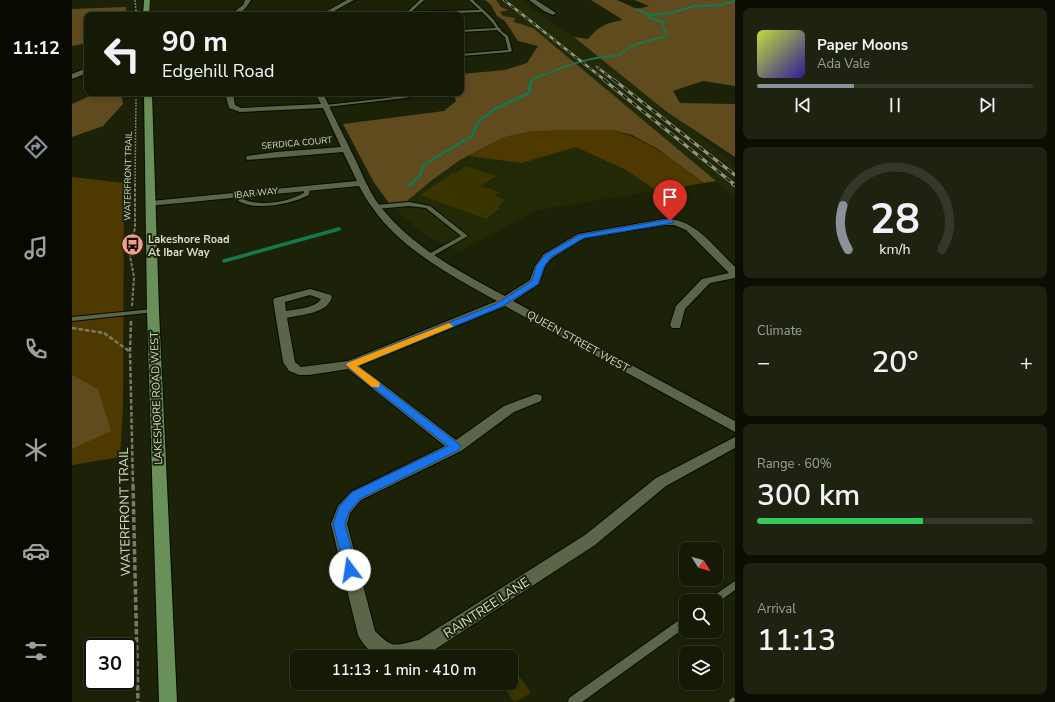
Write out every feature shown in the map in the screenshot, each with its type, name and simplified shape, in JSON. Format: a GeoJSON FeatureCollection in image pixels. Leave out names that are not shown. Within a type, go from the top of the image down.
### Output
{"type":"FeatureCollection","features":[{"type":"Feature","properties":{"kind":"main road"},"geometry":{"type":"LineString","coordinates":[[146,12],[147,0]]}},
{"type":"Feature","properties":{"kind":"main road","name":"LAKESHORE ROAD WEST"},"geometry":{"type":"LineString","coordinates":[[148,96],[153,311],[168,702]]}},
{"type":"Feature","properties":{"kind":"street"},"geometry":{"type":"LineString","coordinates":[[236,12],[245,6],[248,0]]}},
{"type":"Feature","properties":{"kind":"street"},"geometry":{"type":"LineString","coordinates":[[329,12],[351,0]]}},
{"type":"Feature","properties":{"kind":"street"},"geometry":{"type":"LineString","coordinates":[[532,0],[553,13]]}},
{"type":"Feature","properties":{"kind":"street"},"geometry":{"type":"LineString","coordinates":[[72,77],[84,71]]}},
{"type":"Feature","properties":{"kind":"street"},"geometry":{"type":"LineString","coordinates":[[230,96],[232,106],[240,110],[326,106]]}},
{"type":"Feature","properties":{"kind":"street","name":"QUEEN STREET WEST"},"geometry":{"type":"LineString","coordinates":[[321,96],[362,183],[376,207],[395,228],[428,256],[506,301],[735,427]]}},
{"type":"Feature","properties":{"kind":"street","name":"SERDICA COURT"},"geometry":{"type":"LineString","coordinates":[[250,158],[276,154],[346,150]]}},
{"type":"Feature","properties":{"kind":"street","name":"IBAR WAY"},"geometry":{"type":"LineString","coordinates":[[151,204],[362,183]]}},
{"type":"Feature","properties":{"kind":"street"},"geometry":{"type":"LineString","coordinates":[[281,316],[289,362],[293,368],[299,371],[309,371],[350,365],[506,301],[535,282],[540,266],[548,256],[581,236],[664,222],[676,223],[689,228],[735,274]]}},
{"type":"Feature","properties":{"kind":"street"},"geometry":{"type":"LineString","coordinates":[[676,325],[680,308],[706,281],[735,274]]}},
{"type":"Feature","properties":{"kind":"street"},"geometry":{"type":"LineString","coordinates":[[350,365],[456,447]]}},
{"type":"Feature","properties":{"kind":"street","name":"RAINTREE LANE"},"geometry":{"type":"LineString","coordinates":[[536,398],[509,409],[456,447],[356,496],[343,510],[339,524],[367,635],[379,647],[392,654],[422,648],[590,540],[661,482],[735,442]]}},
{"type":"Feature","properties":{"kind":"lane"},"geometry":{"type":"LineString","coordinates":[[408,12],[422,0]]}},
{"type":"Feature","properties":{"kind":"lane"},"geometry":{"type":"LineString","coordinates":[[464,55],[510,51],[507,37],[500,32],[500,29],[471,0]]}},
{"type":"Feature","properties":{"kind":"lane"},"geometry":{"type":"LineString","coordinates":[[457,12],[483,11]]}},
{"type":"Feature","properties":{"kind":"lane"},"geometry":{"type":"LineString","coordinates":[[464,31],[500,29]]}},
{"type":"Feature","properties":{"kind":"lane"},"geometry":{"type":"LineString","coordinates":[[326,106],[408,96]]}},
{"type":"Feature","properties":{"kind":"lane"},"geometry":{"type":"LineString","coordinates":[[376,207],[409,204],[428,207],[465,236],[428,256]]}},
{"type":"Feature","properties":{"kind":"lane"},"geometry":{"type":"LineString","coordinates":[[72,319],[153,311]]}},
{"type":"Feature","properties":{"kind":"lane"},"geometry":{"type":"LineString","coordinates":[[723,594],[735,585]]}},
{"type":"Feature","properties":{"kind":"lane"},"geometry":{"type":"LineString","coordinates":[[573,702],[679,625]]}},
{"type":"Feature","properties":{"kind":"path"},"geometry":{"type":"LineString","coordinates":[[135,0],[136,12]]}},
{"type":"Feature","properties":{"kind":"path","name":"WATERFRONT TRAIL"},"geometry":{"type":"LineString","coordinates":[[132,306],[134,277],[130,256],[135,227],[136,96]]}},
{"type":"Feature","properties":{"kind":"path","name":"WATERFRONT TRAIL"},"geometry":{"type":"LineString","coordinates":[[131,321],[130,351],[138,702]]}},
{"type":"Feature","properties":{"kind":"path"},"geometry":{"type":"LineString","coordinates":[[72,328],[104,333],[130,351]]}},
{"type":"Feature","properties":{"kind":"path"},"geometry":{"type":"LineString","coordinates":[[730,702],[735,698]]}},
{"type":"Feature","properties":{"kind":"shaded area"},"geometry":{"type":"Polygon","coordinates":[[[485,0],[521,0],[550,22],[574,37],[735,164],[735,197],[607,94],[539,46],[518,41],[505,21],[497,16],[491,5],[485,0]]]}},
{"type":"Feature","properties":{"kind":"shaded area"},"geometry":{"type":"Polygon","coordinates":[[[485,0],[496,0],[501,7],[508,10],[500,12],[503,16],[515,18],[514,22],[533,28],[716,181],[704,183],[658,149],[632,135],[612,130],[533,131],[505,137],[460,160],[407,201],[389,203],[373,181],[343,124],[444,111],[456,101],[454,96],[464,96],[464,74],[505,70],[527,63],[538,46],[518,41],[505,21],[497,16],[491,5],[485,0]]]}},
{"type":"Feature","properties":{"kind":"shaded area"},"geometry":{"type":"Polygon","coordinates":[[[591,0],[617,0],[637,9],[649,6],[634,0],[735,0],[735,86],[703,81],[673,91],[680,103],[735,104],[735,157],[667,112],[574,37],[588,39],[603,26],[612,22],[623,20],[591,0]]]}},
{"type":"Feature","properties":{"kind":"shaded area"},"geometry":{"type":"Polygon","coordinates":[[[126,7],[126,12],[84,12],[84,44],[72,46],[72,9],[126,7]]]}},
{"type":"Feature","properties":{"kind":"shaded area"},"geometry":{"type":"Polygon","coordinates":[[[89,96],[122,96],[123,104],[103,126],[72,137],[72,104],[89,96]]]}},
{"type":"Feature","properties":{"kind":"shaded area"},"geometry":{"type":"Polygon","coordinates":[[[612,130],[626,134],[650,145],[704,183],[657,191],[626,170],[576,147],[522,163],[469,156],[505,137],[533,131],[612,130]]]}},
{"type":"Feature","properties":{"kind":"shaded area"},"geometry":{"type":"Polygon","coordinates":[[[533,131],[704,183],[538,210],[459,252],[420,232],[389,203],[407,201],[460,160],[505,137],[533,131]]]}},
{"type":"Feature","properties":{"kind":"shaded area"},"geometry":{"type":"Polygon","coordinates":[[[72,177],[124,183],[123,410],[120,457],[72,465],[72,177]]]}},
{"type":"Feature","properties":{"kind":"shaded area"},"geometry":{"type":"Polygon","coordinates":[[[72,375],[98,389],[111,431],[72,449],[72,375]]]}},
{"type":"Feature","properties":{"kind":"building"},"geometry":{"type":"Polygon","coordinates":[[[466,166],[496,176],[481,186],[499,192],[494,196],[506,200],[498,207],[500,208],[486,219],[420,195],[466,166]]]}},
{"type":"Feature","properties":{"kind":"building"},"geometry":{"type":"Polygon","coordinates":[[[518,674],[531,693],[514,702],[506,690],[518,690],[518,674]]]}},
{"type":"Feature","properties":{"kind":"waterway"},"geometry":{"type":"LineString","coordinates":[[649,15],[671,13],[694,6],[721,5],[735,1]]}},
{"type":"Feature","properties":{"kind":"waterway"},"geometry":{"type":"LineString","coordinates":[[637,9],[649,15]]}},
{"type":"Feature","properties":{"kind":"waterway"},"geometry":{"type":"LineString","coordinates":[[532,81],[533,79],[575,63],[596,58],[618,56],[640,43],[665,37],[667,33],[663,28],[664,22],[648,17],[649,15]]}},
{"type":"Feature","properties":{"kind":"waterway"},"geometry":{"type":"LineString","coordinates":[[410,185],[420,175],[423,165],[472,136],[478,122],[495,109],[529,93],[532,80]]}},
{"type":"Feature","properties":{"kind":"waterway"},"geometry":{"type":"LineString","coordinates":[[224,261],[339,229]]}},
{"type":"Feature","properties":{"kind":"railway"},"geometry":{"type":"LineString","coordinates":[[504,0],[606,81]]}},
{"type":"Feature","properties":{"kind":"railway"},"geometry":{"type":"LineString","coordinates":[[597,67],[615,81]]}},
{"type":"Feature","properties":{"kind":"railway"},"geometry":{"type":"LineString","coordinates":[[604,80],[735,185],[733,184]]}},
{"type":"Feature","properties":{"kind":"railway"},"geometry":{"type":"LineString","coordinates":[[614,80],[735,175]]}},
{"type":"Feature","properties":{"kind":"slow traffic"},"geometry":{"type":"LineString","coordinates":[[376,384],[350,365],[449,326]]}},
{"type":"Feature","properties":{"kind":"place","name":"Lakeshore Road At Ibar Way"},"geometry":{"type":"Point","coordinates":[133,245]}},
{"type":"Feature","properties":{"kind":"route"},"geometry":{"type":"LineString","coordinates":[[350,570],[339,524],[343,510],[348,503],[356,496],[456,447],[350,365],[498,305],[535,282],[540,266],[548,256],[581,236],[670,221]]}}]}
